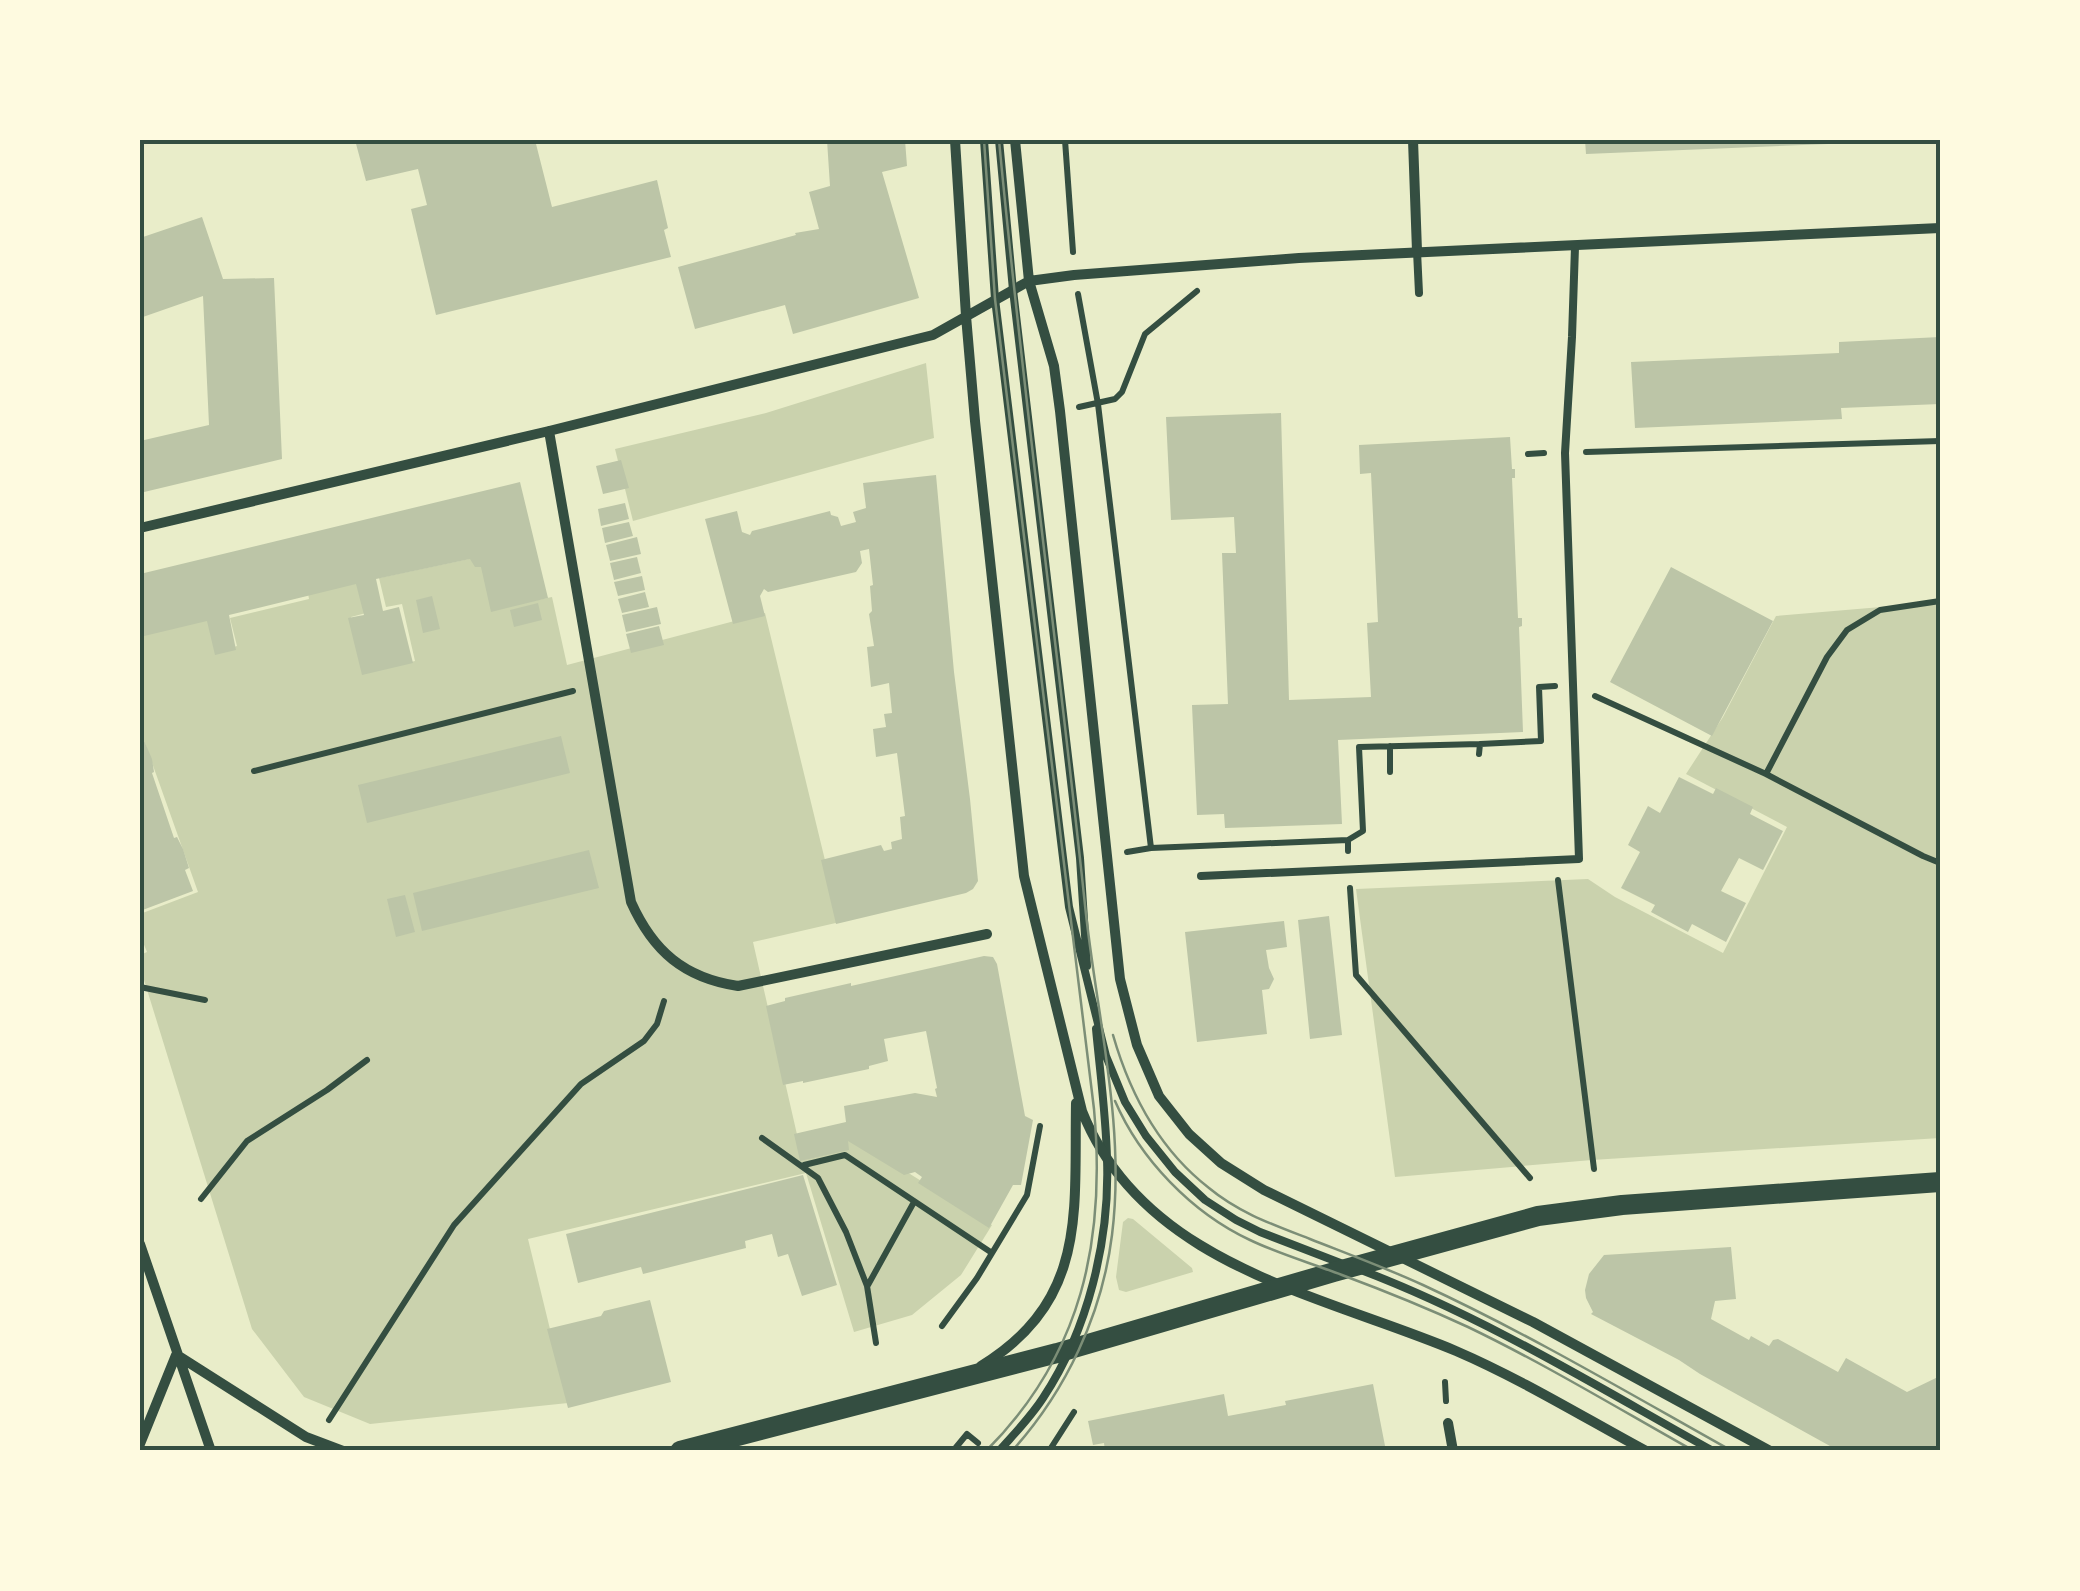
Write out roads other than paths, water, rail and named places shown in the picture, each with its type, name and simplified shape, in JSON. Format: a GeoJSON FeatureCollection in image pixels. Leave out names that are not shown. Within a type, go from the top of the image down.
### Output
{"type":"FeatureCollection","features":[{"type":"Feature","properties":{"kind":"main road"},"geometry":{"type":"LineString","coordinates":[[680,1451],[1069,1349],[1550,1214],[1622,1205],[1940,1182]]}},
{"type":"Feature","properties":{"kind":"street"},"geometry":{"type":"LineString","coordinates":[[956,140],[975,421],[1024,876],[1076,1087],[1097,1146],[1123,1182],[1165,1221],[1246,1270],[1456,1351],[1646,1451]]}},
{"type":"Feature","properties":{"kind":"street"},"geometry":{"type":"LineString","coordinates":[[1016,140],[1029,281],[1054,366],[1120,979],[1145,1068],[1158,1096],[1205,1151],[1264,1190],[1493,1300],[1770,1451]]}},
{"type":"Feature","properties":{"kind":"street"},"geometry":{"type":"LineString","coordinates":[[1412,140],[1417,252]]}},
{"type":"Feature","properties":{"kind":"street"},"geometry":{"type":"LineString","coordinates":[[140,528],[933,334],[1029,281],[1417,252],[1940,228]]}},
{"type":"Feature","properties":{"kind":"street"},"geometry":{"type":"LineString","coordinates":[[549,431],[631,902],[656,945],[689,972],[738,986],[987,934]]}},
{"type":"Feature","properties":{"kind":"street"},"geometry":{"type":"LineString","coordinates":[[960,1377],[1023,1336],[1058,1286],[1072,1222],[1076,1087]]}},
{"type":"Feature","properties":{"kind":"street"},"geometry":{"type":"LineString","coordinates":[[140,1244],[212,1451]]}},
{"type":"Feature","properties":{"kind":"street"},"geometry":{"type":"LineString","coordinates":[[140,1444],[176,1354]]}},
{"type":"Feature","properties":{"kind":"street"},"geometry":{"type":"LineString","coordinates":[[176,1354],[306,1437],[342,1451]]}},
{"type":"Feature","properties":{"kind":"street"},"geometry":{"type":"LineString","coordinates":[[1448,1422],[1453,1451]]}},
{"type":"Feature","properties":{"kind":"lane"},"geometry":{"type":"LineString","coordinates":[[984,140],[995,299],[1069,907],[1106,1056],[1124,1102],[1175,1172],[1205,1200],[1236,1220],[1427,1297],[1714,1451]]}},
{"type":"Feature","properties":{"kind":"lane"},"geometry":{"type":"LineString","coordinates":[[998,1451],[1044,1397],[1087,1302],[1100,1253],[1108,1160],[1088,986],[1080,858],[999,140]]}},
{"type":"Feature","properties":{"kind":"lane"},"geometry":{"type":"LineString","coordinates":[[1200,876],[1580,859],[1564,453],[1575,247]]}},
{"type":"Feature","properties":{"kind":"lane"},"geometry":{"type":"LineString","coordinates":[[1417,252],[1419,292]]}},
{"type":"Feature","properties":{"kind":"tram line"},"geometry":{"type":"LineString","coordinates":[[984,140],[995,299],[1097,1158],[1090,1250],[1066,1335],[1019,1414],[986,1451]]}},
{"type":"Feature","properties":{"kind":"tram line"},"geometry":{"type":"LineString","coordinates":[[999,140],[1115,1152],[1112,1235],[1100,1294],[1065,1377],[1012,1451]]}},
{"type":"Feature","properties":{"kind":"tram line"},"geometry":{"type":"LineString","coordinates":[[1113,1035],[1128,1078],[1149,1119],[1176,1156],[1220,1197],[1257,1218],[1463,1304],[1732,1451]]}},
{"type":"Feature","properties":{"kind":"tram line"},"geometry":{"type":"LineString","coordinates":[[1115,1101],[1153,1163],[1188,1199],[1229,1229],[1272,1250],[1390,1293],[1468,1327],[1694,1451]]}}]}
